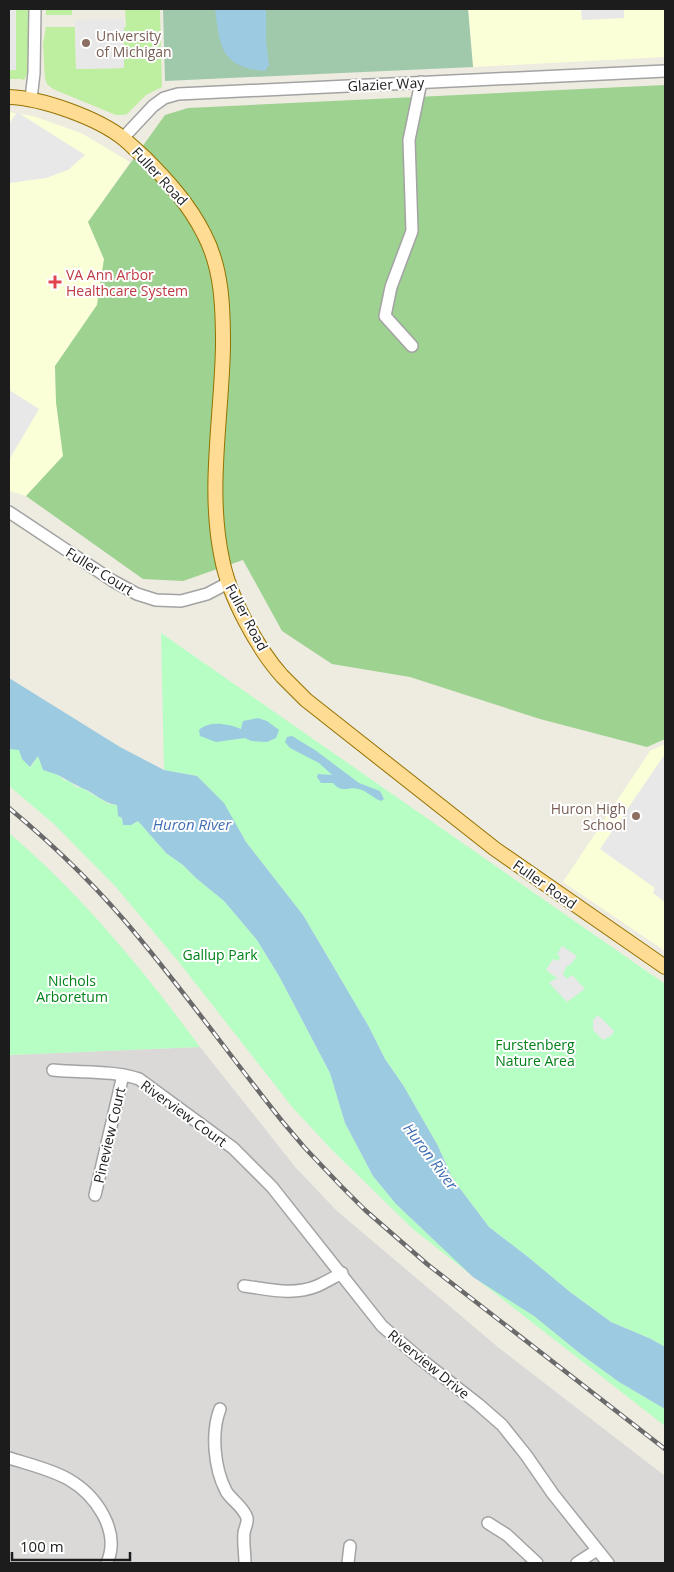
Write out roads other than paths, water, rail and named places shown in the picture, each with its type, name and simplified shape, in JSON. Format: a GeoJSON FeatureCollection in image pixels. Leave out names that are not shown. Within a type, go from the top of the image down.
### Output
{"type":"FeatureCollection","features":[{"type":"Feature","properties":{"kind":"main road","name":"Fuller Road"},"geometry":{"type":"LineString","coordinates":[[9,97],[32,99],[57,106],[82,116],[123,138],[157,170],[189,206],[205,236],[216,266],[221,291],[223,326],[216,493],[217,531],[222,560],[228,583],[246,622],[260,646],[281,675],[306,700],[495,848],[665,967]]}},
{"type":"Feature","properties":{"kind":"street"},"geometry":{"type":"LineString","coordinates":[[32,99],[35,9]]}},
{"type":"Feature","properties":{"kind":"street","name":"Glazier Way"},"geometry":{"type":"LineString","coordinates":[[123,138],[153,106],[164,98],[178,94],[665,71]]}},
{"type":"Feature","properties":{"kind":"street"},"geometry":{"type":"LineString","coordinates":[[412,346],[385,316],[391,287],[412,230],[409,140],[421,82]]}},
{"type":"Feature","properties":{"kind":"street","name":"Fuller Court"},"geometry":{"type":"LineString","coordinates":[[9,512],[112,581],[137,594],[156,600],[182,601],[207,594],[228,583]]}},
{"type":"Feature","properties":{"kind":"street","name":"Riverview Court"},"geometry":{"type":"LineString","coordinates":[[53,1070],[123,1075],[139,1079],[233,1148],[250,1165]]}},
{"type":"Feature","properties":{"kind":"street","name":"Pineview Court"},"geometry":{"type":"LineString","coordinates":[[95,1195],[123,1075]]}},
{"type":"Feature","properties":{"kind":"street","name":"Riverview Drive"},"geometry":{"type":"LineString","coordinates":[[250,1165],[272,1187],[342,1273],[361,1301],[382,1326],[502,1425],[553,1494],[608,1563]]}},
{"type":"Feature","properties":{"kind":"street"},"geometry":{"type":"LineString","coordinates":[[244,1286],[283,1292],[298,1291],[316,1286],[342,1273]]}},
{"type":"Feature","properties":{"kind":"street"},"geometry":{"type":"LineString","coordinates":[[220,1409],[214,1434],[218,1465],[226,1491],[246,1516],[247,1521],[244,1530],[245,1563]]}},
{"type":"Feature","properties":{"kind":"street"},"geometry":{"type":"LineString","coordinates":[[9,1458],[68,1479],[85,1492],[101,1512],[110,1529],[112,1546],[107,1563]]}},
{"type":"Feature","properties":{"kind":"street"},"geometry":{"type":"LineString","coordinates":[[488,1522],[507,1535],[538,1563]]}},
{"type":"Feature","properties":{"kind":"street"},"geometry":{"type":"LineString","coordinates":[[348,1563],[350,1546]]}},
{"type":"Feature","properties":{"kind":"street"},"geometry":{"type":"LineString","coordinates":[[577,1563],[597,1550]]}},
{"type":"Feature","properties":{"kind":"water"},"geometry":{"type":"Polygon","coordinates":[[[215,9],[266,9],[266,40],[269,65],[265,71],[239,65],[225,53],[221,45],[215,9]]]}},
{"type":"Feature","properties":{"kind":"water","name":"Huron River"},"geometry":{"type":"Polygon","coordinates":[[[9,678],[120,747],[164,770],[197,776],[224,803],[246,842],[303,915],[369,1027],[385,1059],[403,1085],[438,1146],[452,1178],[489,1227],[570,1292],[611,1322],[665,1347],[665,1409],[619,1382],[534,1316],[473,1277],[396,1204],[373,1176],[345,1123],[330,1073],[279,976],[257,940],[224,901],[183,865],[166,853],[138,821],[131,825],[123,825],[122,818],[118,816],[117,805],[103,800],[58,775],[43,770],[38,756],[30,767],[22,759],[19,750],[9,749],[9,678]]]}},
{"type":"Feature","properties":{"kind":"water"},"geometry":{"type":"Polygon","coordinates":[[[258,718],[267,721],[279,730],[276,738],[267,742],[251,741],[245,738],[216,742],[200,736],[199,730],[208,725],[225,724],[241,729],[243,721],[258,718]]]}},
{"type":"Feature","properties":{"kind":"water"},"geometry":{"type":"Polygon","coordinates":[[[292,736],[315,750],[359,783],[380,791],[384,799],[381,801],[359,789],[342,789],[333,783],[321,783],[317,777],[318,774],[332,775],[319,763],[290,748],[285,742],[287,737],[292,736]]]}},
{"type":"Feature","properties":{"kind":"railway"},"geometry":{"type":"LineString","coordinates":[[9,808],[61,854],[110,904],[158,961],[282,1121],[304,1147],[365,1210],[427,1264],[665,1449]]}},
{"type":"Feature","properties":{"kind":"place","name":"University of Michigan"},"geometry":{"type":"Point","coordinates":[86,43]}},
{"type":"Feature","properties":{"kind":"place","name":"VA Ann Arbor Healthcare System"},"geometry":{"type":"Point","coordinates":[55,282]}},
{"type":"Feature","properties":{"kind":"place","name":"Huron High School"},"geometry":{"type":"Point","coordinates":[636,816]}},
{"type":"Feature","properties":{"kind":"park label","name":"Gallup Park"},"geometry":{"type":"Point","coordinates":[220,954]}},
{"type":"Feature","properties":{"kind":"park label","name":"Nichols Arboretum"},"geometry":{"type":"Point","coordinates":[72,988]}},
{"type":"Feature","properties":{"kind":"park label","name":"Furstenberg Nature Area"},"geometry":{"type":"Point","coordinates":[535,1052]}}]}
